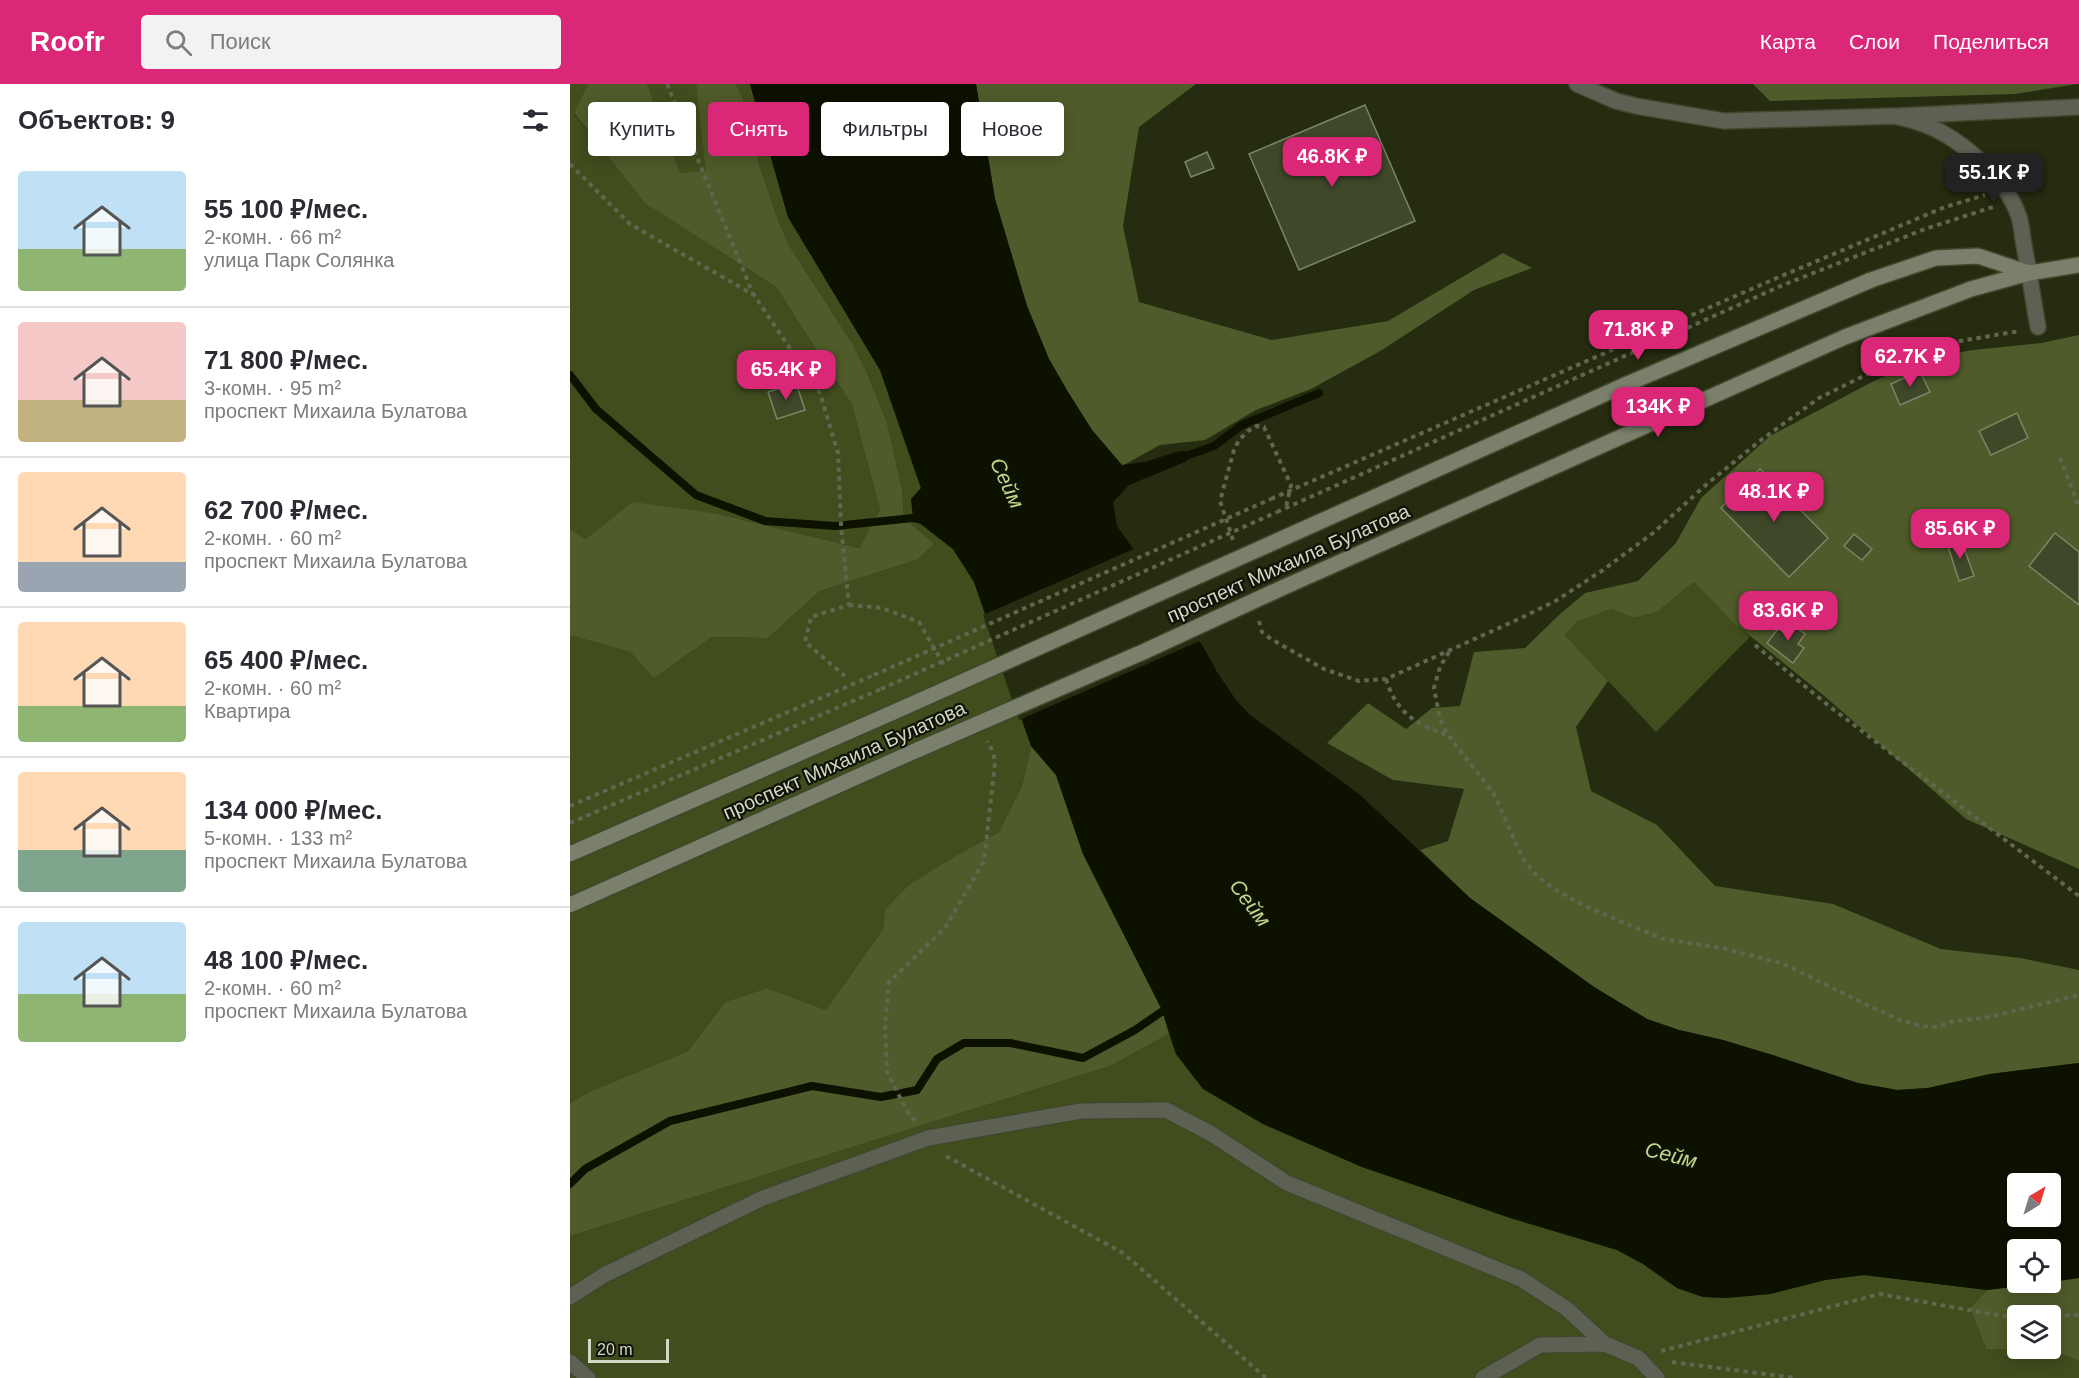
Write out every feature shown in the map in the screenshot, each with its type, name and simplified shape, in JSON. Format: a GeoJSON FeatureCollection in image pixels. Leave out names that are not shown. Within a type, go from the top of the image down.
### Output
{"type":"FeatureCollection","features":[{"type":"Feature","properties":{"kind":"street"},"geometry":{"type":"LineString","coordinates":[[1577,84],[1616,101],[1724,121],[1895,116],[2079,106]]}},
{"type":"Feature","properties":{"kind":"street"},"geometry":{"type":"LineString","coordinates":[[1895,116],[1918,122],[1940,132],[1964,148],[1999,180],[2019,218],[2038,327]]}},
{"type":"Feature","properties":{"kind":"street","name":"проспект Михаила Булатова"},"geometry":{"type":"LineString","coordinates":[[570,854],[894,712],[1627,384],[1871,280],[1936,258],[1978,256],[2029,273]]}},
{"type":"Feature","properties":{"kind":"street","name":"проспект Михаила Булатова"},"geometry":{"type":"LineString","coordinates":[[570,905],[1143,652],[1845,337],[1971,289],[2029,273],[2079,265]]}},
{"type":"Feature","properties":{"kind":"street"},"geometry":{"type":"LineString","coordinates":[[570,1297],[604,1275],[764,1198],[928,1138],[1081,1111],[1166,1110],[1210,1133],[1287,1183],[1521,1279],[1567,1309],[1605,1344],[1638,1358],[1657,1378]]}},
{"type":"Feature","properties":{"kind":"street"},"geometry":{"type":"LineString","coordinates":[[1483,1378],[1540,1345],[1605,1344]]}},
{"type":"Feature","properties":{"kind":"street"},"geometry":{"type":"LineString","coordinates":[[570,1362],[588,1378]]}},
{"type":"Feature","properties":{"kind":"path"},"geometry":{"type":"LineString","coordinates":[[667,84],[754,295],[820,393],[838,453],[841,525],[849,605]]}},
{"type":"Feature","properties":{"kind":"path"},"geometry":{"type":"LineString","coordinates":[[570,165],[630,224],[754,295]]}},
{"type":"Feature","properties":{"kind":"path"},"geometry":{"type":"LineString","coordinates":[[570,806],[1872,238],[1945,207],[2008,195]]}},
{"type":"Feature","properties":{"kind":"path"},"geometry":{"type":"LineString","coordinates":[[570,823],[881,689],[1783,285],[2008,195]]}},
{"type":"Feature","properties":{"kind":"path"},"geometry":{"type":"LineString","coordinates":[[1255,610],[1262,632],[1324,669],[1359,681],[1386,679],[1557,600],[1653,533],[1707,484],[1761,440],[1819,398],[1894,361],[1936,345],[2004,335],[2038,327]]}},
{"type":"Feature","properties":{"kind":"path"},"geometry":{"type":"LineString","coordinates":[[1234,545],[1220,501],[1234,450],[1239,440],[1257,426],[1263,428],[1291,485],[1286,507]]}},
{"type":"Feature","properties":{"kind":"path"},"geometry":{"type":"LineString","coordinates":[[2060,458],[2079,507]]}},
{"type":"Feature","properties":{"kind":"path"},"geometry":{"type":"LineString","coordinates":[[845,676],[805,642],[811,617],[849,605],[882,608],[919,622]]}},
{"type":"Feature","properties":{"kind":"path"},"geometry":{"type":"LineString","coordinates":[[1755,645],[1829,706],[2079,896]]}},
{"type":"Feature","properties":{"kind":"path"},"geometry":{"type":"LineString","coordinates":[[1452,650],[1440,667],[1434,688],[1440,719],[1448,735],[1494,794],[1519,852],[1536,874],[1554,888],[1587,907],[1663,939],[1723,948],[1784,964],[1869,1006],[1900,1020],[1921,1026],[1938,1027],[1950,1022],[1989,1017],[2079,995]]}},
{"type":"Feature","properties":{"kind":"path"},"geometry":{"type":"LineString","coordinates":[[1386,679],[1394,700],[1417,724],[1448,735]]}},
{"type":"Feature","properties":{"kind":"path"},"geometry":{"type":"LineString","coordinates":[[1638,1358],[1880,1294],[2007,1316]]}},
{"type":"Feature","properties":{"kind":"path"},"geometry":{"type":"LineString","coordinates":[[2061,1315],[2079,1315]]}},
{"type":"Feature","properties":{"kind":"path"},"geometry":{"type":"LineString","coordinates":[[1638,1358],[1796,1378]]}},
{"type":"Feature","properties":{"kind":"green space"},"geometry":{"type":"Polygon","coordinates":[[[570,84],[588,84],[574,114],[588,131],[588,156],[608,156],[645,202],[776,287],[852,405],[880,510],[859,548],[719,514],[586,539],[570,529],[570,84]]]}},
{"type":"Feature","properties":{"kind":"green space"},"geometry":{"type":"Polygon","coordinates":[[[588,84],[647,84],[654,102],[588,102],[588,131],[574,113],[588,84]]]}},
{"type":"Feature","properties":{"kind":"green space"},"geometry":{"type":"Polygon","coordinates":[[[647,84],[696,84],[707,172],[679,173],[673,156],[696,156],[696,102],[653,102],[647,84]]]}},
{"type":"Feature","properties":{"kind":"green space"},"geometry":{"type":"Polygon","coordinates":[[[696,84],[736,84],[744,102],[708,102],[708,156],[757,156],[779,223],[790,247],[852,343],[868,375],[887,423],[902,489],[904,518],[934,544],[916,560],[820,591],[768,638],[712,637],[654,678],[630,652],[570,637],[570,529],[586,539],[633,502],[719,514],[859,548],[880,510],[852,405],[776,287],[645,203],[608,156],[674,156],[680,173],[706,171],[696,84]]]}},
{"type":"Feature","properties":{"kind":"green space"},"geometry":{"type":"Polygon","coordinates":[[[736,84],[750,84],[755,102],[744,102],[736,84]]]}},
{"type":"Feature","properties":{"kind":"green space"},"geometry":{"type":"Polygon","coordinates":[[[976,84],[1196,84],[1139,127],[1123,226],[1139,302],[1272,340],[1388,321],[1503,253],[1532,268],[1474,290],[1382,350],[1311,389],[1256,410],[1205,440],[1160,445],[1122,466],[1092,430],[1049,359],[1027,306],[995,199],[988,156],[1064,156],[1064,102],[979,102],[976,84]]]}},
{"type":"Feature","properties":{"kind":"green space"},"geometry":{"type":"Polygon","coordinates":[[[1753,84],[2077,84],[2015,94],[1770,101],[1753,84]]]}},
{"type":"Feature","properties":{"kind":"green space"},"geometry":{"type":"Polygon","coordinates":[[[757,156],[771,156],[788,217],[880,370],[921,488],[913,518],[953,549],[974,582],[1031,746],[1022,786],[999,832],[955,856],[910,885],[885,909],[883,929],[826,1010],[767,988],[725,1002],[688,1051],[589,1092],[570,1103],[570,637],[630,652],[654,678],[712,637],[768,638],[820,591],[916,560],[904,519],[902,489],[887,424],[868,375],[852,343],[790,247],[779,223],[757,156]]]}},
{"type":"Feature","properties":{"kind":"green space"},"geometry":{"type":"Polygon","coordinates":[[[2079,335],[2079,869],[1966,819],[1822,694],[1734,623],[1694,582],[1657,612],[1634,618],[1611,609],[1577,622],[1565,635],[1608,681],[1576,727],[1591,791],[1657,825],[1715,886],[1833,904],[1941,949],[2020,958],[2079,970],[2079,1063],[1990,1074],[1928,1088],[1897,1090],[1858,1083],[1723,1040],[1679,1030],[1647,1019],[1594,987],[1470,898],[1420,850],[1448,841],[1464,789],[1393,780],[1327,743],[1368,703],[1406,729],[1432,708],[1460,706],[1474,652],[1525,648],[1585,593],[1638,581],[1676,543],[1701,498],[1770,436],[1874,381],[1928,358],[1973,350],[2041,343],[2079,335]]]}},
{"type":"Feature","properties":{"kind":"green space"},"geometry":{"type":"Polygon","coordinates":[[[1694,582],[1750,637],[1656,732],[1565,635],[1577,622],[1611,609],[1634,618],[1657,612],[1694,582]]]}},
{"type":"Feature","properties":{"kind":"green space"},"geometry":{"type":"Polygon","coordinates":[[[1031,746],[1056,775],[1083,854],[1162,1010],[1169,1034],[1110,1066],[570,1236],[570,1103],[589,1092],[688,1051],[725,1002],[767,988],[826,1010],[883,929],[885,909],[909,885],[999,832],[1022,786],[1031,746]]]}},
{"type":"Feature","properties":{"kind":"green space"},"geometry":{"type":"Polygon","coordinates":[[[1169,1034],[1176,1054],[1203,1088],[1263,1124],[1362,1167],[1617,1250],[1643,1264],[1677,1288],[1703,1297],[1726,1298],[1770,1294],[1825,1280],[1864,1275],[1987,1290],[1970,1308],[1986,1349],[2007,1349],[2007,1359],[2061,1359],[2061,1354],[2079,1361],[2079,1378],[570,1378],[570,1236],[1110,1066],[1169,1034]]]}},
{"type":"Feature","properties":{"kind":"green space"},"geometry":{"type":"Polygon","coordinates":[[[2079,1278],[2079,1361],[2061,1354],[2061,1305],[2007,1305],[2007,1349],[1986,1349],[1970,1308],[1987,1290],[2007,1287],[2007,1293],[2061,1293],[2061,1280],[2079,1278]]]}},
{"type":"Feature","properties":{"kind":"water","name":"Сейм"},"geometry":{"type":"Polygon","coordinates":[[[750,84],[976,84],[979,102],[961,102],[961,156],[988,156],[995,199],[1027,306],[1049,359],[1092,430],[1122,465],[1145,462],[1185,451],[1187,461],[1129,485],[1113,502],[1117,526],[1204,648],[1236,700],[1250,715],[1359,794],[1470,898],[1594,987],[1647,1019],[1773,1055],[1858,1083],[1897,1090],[1928,1088],[1990,1074],[2079,1063],[2079,1278],[2061,1281],[2061,1239],[2007,1239],[2007,1288],[1987,1290],[1864,1275],[1825,1280],[1770,1294],[1726,1298],[1703,1297],[1677,1288],[1643,1264],[1617,1250],[1510,1218],[1362,1167],[1263,1124],[1203,1089],[1176,1054],[1162,1010],[1083,854],[1056,775],[1031,746],[974,582],[953,549],[913,518],[911,499],[921,488],[880,370],[788,217],[771,156],[809,156],[809,102],[755,102],[750,84]]]}},
{"type":"Feature","properties":{"kind":"pier"},"geometry":{"type":"Polygon","coordinates":[[[1136,548],[1202,640],[1019,720],[983,615],[1136,548]]]}},
{"type":"Feature","properties":{"kind":"building"},"geometry":{"type":"Polygon","coordinates":[[[1365,105],[1415,221],[1299,270],[1249,154],[1365,105]]]}},
{"type":"Feature","properties":{"kind":"building"},"geometry":{"type":"Polygon","coordinates":[[[1207,152],[1214,168],[1191,177],[1185,162],[1207,152]]]}},
{"type":"Feature","properties":{"kind":"building"},"geometry":{"type":"Polygon","coordinates":[[[1920,371],[1930,392],[1900,405],[1891,384],[1920,371]]]}},
{"type":"Feature","properties":{"kind":"building"},"geometry":{"type":"Polygon","coordinates":[[[796,383],[805,410],[777,419],[768,392],[796,383]]]}},
{"type":"Feature","properties":{"kind":"building"},"geometry":{"type":"Polygon","coordinates":[[[2017,413],[2028,438],[1991,455],[1979,431],[2017,413]]]}},
{"type":"Feature","properties":{"kind":"building"},"geometry":{"type":"Polygon","coordinates":[[[1760,469],[1828,538],[1789,577],[1721,508],[1760,469]]]}},
{"type":"Feature","properties":{"kind":"building"},"geometry":{"type":"Polygon","coordinates":[[[2055,533],[2079,552],[2079,605],[2029,566],[2055,533]]]}},
{"type":"Feature","properties":{"kind":"building"},"geometry":{"type":"Polygon","coordinates":[[[1854,534],[1872,549],[1862,560],[1844,546],[1854,534]]]}},
{"type":"Feature","properties":{"kind":"building"},"geometry":{"type":"Polygon","coordinates":[[[1961,539],[1974,576],[1959,581],[1947,543],[1961,539]]]}},
{"type":"Feature","properties":{"kind":"building"},"geometry":{"type":"Polygon","coordinates":[[[1791,623],[1805,634],[1798,644],[1804,648],[1793,663],[1767,643],[1778,629],[1784,632],[1791,623]]]}},
{"type":"Feature","properties":{"kind":"waterway"},"geometry":{"type":"LineString","coordinates":[[570,375],[596,409],[696,495],[765,521],[835,526],[913,518],[923,520]]}},
{"type":"Feature","properties":{"kind":"waterway"},"geometry":{"type":"LineString","coordinates":[[1186,456],[1214,446],[1242,425],[1319,393]]}},
{"type":"Feature","properties":{"kind":"waterway"},"geometry":{"type":"LineString","coordinates":[[902,1093],[917,1090],[937,1059],[964,1043],[1010,1043],[1083,1058],[1135,1030],[1170,1006]]}},
{"type":"Feature","properties":{"kind":"waterway"},"geometry":{"type":"LineString","coordinates":[[570,1184],[585,1169],[670,1121],[812,1086],[881,1097],[896,1094]]}}]}
